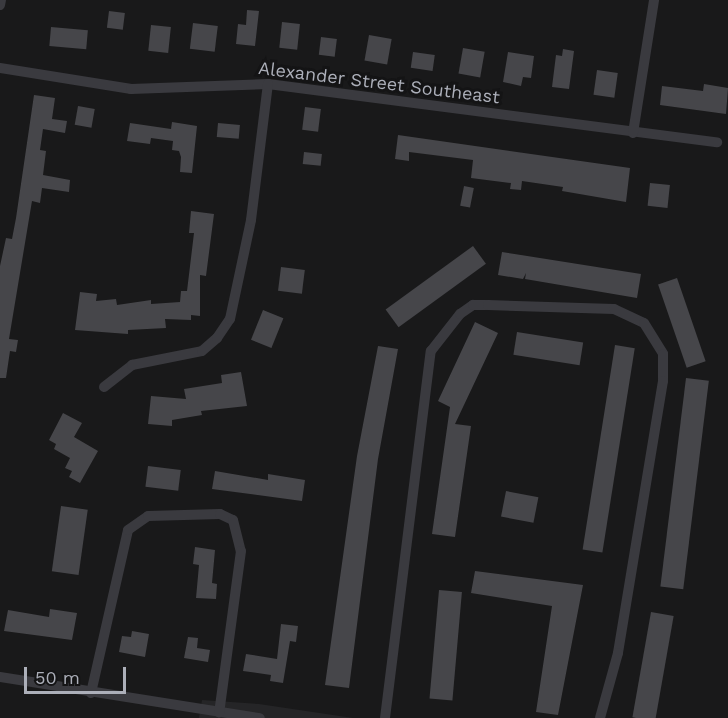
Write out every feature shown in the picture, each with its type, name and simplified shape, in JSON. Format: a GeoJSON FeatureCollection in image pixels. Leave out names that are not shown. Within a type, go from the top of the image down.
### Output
{"type":"FeatureCollection","features":[{"type":"Feature","properties":{"kind":"street"},"geometry":{"type":"LineString","coordinates":[[0,5],[1,0]]}},
{"type":"Feature","properties":{"kind":"street"},"geometry":{"type":"LineString","coordinates":[[633,133],[654,0]]}},
{"type":"Feature","properties":{"kind":"street","name":"Alexander Street Southeast"},"geometry":{"type":"LineString","coordinates":[[0,68],[131,89],[268,84],[633,133],[717,142]]}},
{"type":"Feature","properties":{"kind":"street"},"geometry":{"type":"LineString","coordinates":[[104,387],[132,365],[202,351],[217,339],[230,319],[251,220],[268,84]]}},
{"type":"Feature","properties":{"kind":"street"},"geometry":{"type":"LineString","coordinates":[[385,718],[431,351],[460,314],[473,305],[614,309],[644,323],[663,354],[663,381],[618,652],[600,718]]}},
{"type":"Feature","properties":{"kind":"street"},"geometry":{"type":"LineString","coordinates":[[91,693],[128,530],[148,516],[220,514],[233,520],[241,551],[219,713]]}},
{"type":"Feature","properties":{"kind":"street"},"geometry":{"type":"LineString","coordinates":[[0,677],[260,718]]}},
{"type":"Feature","properties":{"kind":"shaded area"},"geometry":{"type":"Polygon","coordinates":[[[202,700],[259,704],[353,718],[199,718],[202,700]]]}},
{"type":"Feature","properties":{"kind":"building"},"geometry":{"type":"Polygon","coordinates":[[[247,10],[259,11],[255,46],[236,44],[238,24],[246,25],[247,10]]]}},
{"type":"Feature","properties":{"kind":"building"},"geometry":{"type":"Polygon","coordinates":[[[109,11],[125,13],[123,30],[107,28],[109,11]]]}},
{"type":"Feature","properties":{"kind":"building"},"geometry":{"type":"Polygon","coordinates":[[[282,22],[300,24],[297,50],[279,48],[282,22]]]}},
{"type":"Feature","properties":{"kind":"building"},"geometry":{"type":"Polygon","coordinates":[[[193,23],[218,26],[215,52],[190,49],[193,23]]]}},
{"type":"Feature","properties":{"kind":"building"},"geometry":{"type":"Polygon","coordinates":[[[151,25],[171,27],[168,53],[148,51],[151,25]]]}},
{"type":"Feature","properties":{"kind":"building"},"geometry":{"type":"Polygon","coordinates":[[[51,27],[88,30],[86,49],[49,46],[51,27]]]}},
{"type":"Feature","properties":{"kind":"building"},"geometry":{"type":"Polygon","coordinates":[[[369,35],[392,39],[387,65],[364,61],[369,35]]]}},
{"type":"Feature","properties":{"kind":"building"},"geometry":{"type":"Polygon","coordinates":[[[321,37],[337,39],[335,57],[319,55],[321,37]]]}},
{"type":"Feature","properties":{"kind":"building"},"geometry":{"type":"Polygon","coordinates":[[[463,48],[485,52],[480,77],[458,74],[463,48]]]}},
{"type":"Feature","properties":{"kind":"building"},"geometry":{"type":"Polygon","coordinates":[[[563,49],[574,51],[569,89],[552,87],[556,55],[562,56],[563,49]]]}},
{"type":"Feature","properties":{"kind":"building"},"geometry":{"type":"Polygon","coordinates":[[[413,52],[435,55],[433,71],[411,68],[413,52]]]}},
{"type":"Feature","properties":{"kind":"building"},"geometry":{"type":"Polygon","coordinates":[[[508,52],[534,56],[531,78],[523,77],[521,86],[503,82],[508,52]]]}},
{"type":"Feature","properties":{"kind":"building"},"geometry":{"type":"Polygon","coordinates":[[[597,70],[618,73],[614,98],[594,95],[597,70]]]}},
{"type":"Feature","properties":{"kind":"building"},"geometry":{"type":"Polygon","coordinates":[[[704,84],[728,88],[726,114],[660,105],[662,86],[703,91],[704,84]]]}},
{"type":"Feature","properties":{"kind":"building"},"geometry":{"type":"Polygon","coordinates":[[[34,95],[55,98],[52,119],[67,121],[65,133],[43,129],[40,150],[46,151],[43,175],[70,180],[69,192],[42,188],[40,203],[32,201],[9,339],[18,340],[16,352],[10,351],[6,378],[0,378],[0,266],[6,238],[12,239],[34,95]]]}},
{"type":"Feature","properties":{"kind":"building"},"geometry":{"type":"Polygon","coordinates":[[[78,106],[95,109],[91,128],[75,125],[78,106]]]}},
{"type":"Feature","properties":{"kind":"building"},"geometry":{"type":"Polygon","coordinates":[[[305,107],[321,109],[318,132],[302,130],[305,107]]]}},
{"type":"Feature","properties":{"kind":"building"},"geometry":{"type":"Polygon","coordinates":[[[172,122],[197,126],[192,173],[180,172],[181,157],[179,151],[172,150],[173,141],[151,138],[150,144],[127,141],[130,123],[171,129],[172,122]]]}},
{"type":"Feature","properties":{"kind":"building"},"geometry":{"type":"Polygon","coordinates":[[[218,123],[240,125],[239,139],[217,137],[218,123]]]}},
{"type":"Feature","properties":{"kind":"building"},"geometry":{"type":"Polygon","coordinates":[[[398,135],[630,168],[626,202],[562,191],[563,187],[522,181],[521,190],[510,189],[511,183],[471,178],[473,160],[409,152],[409,161],[395,159],[398,135]]]}},
{"type":"Feature","properties":{"kind":"building"},"geometry":{"type":"Polygon","coordinates":[[[304,152],[322,154],[321,166],[303,164],[304,152]]]}},
{"type":"Feature","properties":{"kind":"building"},"geometry":{"type":"Polygon","coordinates":[[[650,183],[670,185],[667,208],[648,206],[650,183]]]}},
{"type":"Feature","properties":{"kind":"building"},"geometry":{"type":"Polygon","coordinates":[[[464,186],[474,188],[470,208],[460,206],[464,186]]]}},
{"type":"Feature","properties":{"kind":"building"},"geometry":{"type":"Polygon","coordinates":[[[191,211],[214,214],[206,276],[200,275],[200,316],[191,315],[191,320],[165,319],[166,328],[128,330],[128,334],[75,330],[80,292],[97,294],[96,301],[116,299],[117,305],[151,300],[151,304],[180,302],[181,291],[187,291],[194,233],[189,233],[191,211]]]}},
{"type":"Feature","properties":{"kind":"building"},"geometry":{"type":"Polygon","coordinates":[[[473,246],[486,264],[399,327],[386,309],[473,246]]]}},
{"type":"Feature","properties":{"kind":"building"},"geometry":{"type":"Polygon","coordinates":[[[502,252],[641,274],[637,298],[525,279],[526,273],[523,279],[498,275],[502,252]]]}},
{"type":"Feature","properties":{"kind":"building"},"geometry":{"type":"Polygon","coordinates":[[[281,267],[305,270],[302,294],[278,291],[281,267]]]}},
{"type":"Feature","properties":{"kind":"building"},"geometry":{"type":"Polygon","coordinates":[[[677,278],[706,361],[687,368],[658,285],[677,278]]]}},
{"type":"Feature","properties":{"kind":"building"},"geometry":{"type":"Polygon","coordinates":[[[263,310],[283,318],[271,348],[251,340],[263,310]]]}},
{"type":"Feature","properties":{"kind":"building"},"geometry":{"type":"Polygon","coordinates":[[[475,322],[498,333],[455,424],[471,426],[455,537],[432,534],[450,407],[438,401],[475,322]]]}},
{"type":"Feature","properties":{"kind":"building"},"geometry":{"type":"Polygon","coordinates":[[[517,332],[583,342],[580,365],[513,355],[517,332]]]}},
{"type":"Feature","properties":{"kind":"building"},"geometry":{"type":"Polygon","coordinates":[[[615,345],[635,348],[602,553],[583,549],[615,345]]]}},
{"type":"Feature","properties":{"kind":"building"},"geometry":{"type":"Polygon","coordinates":[[[378,346],[398,349],[378,459],[349,688],[325,685],[357,456],[378,346]]]}},
{"type":"Feature","properties":{"kind":"building"},"geometry":{"type":"Polygon","coordinates":[[[241,372],[247,406],[201,411],[202,415],[172,420],[172,426],[148,424],[151,396],[186,399],[184,389],[222,383],[221,375],[241,372]]]}},
{"type":"Feature","properties":{"kind":"building"},"geometry":{"type":"Polygon","coordinates":[[[686,378],[709,381],[683,589],[660,586],[686,378]]]}},
{"type":"Feature","properties":{"kind":"building"},"geometry":{"type":"Polygon","coordinates":[[[63,413],[82,423],[74,437],[98,451],[80,483],[69,477],[72,471],[65,468],[70,458],[54,449],[56,444],[49,440],[63,413]]]}},
{"type":"Feature","properties":{"kind":"building"},"geometry":{"type":"Polygon","coordinates":[[[148,466],[181,470],[178,491],[145,487],[148,466]]]}},
{"type":"Feature","properties":{"kind":"building"},"geometry":{"type":"Polygon","coordinates":[[[215,471],[268,480],[268,474],[305,480],[302,501],[212,489],[215,471]]]}},
{"type":"Feature","properties":{"kind":"building"},"geometry":{"type":"Polygon","coordinates":[[[506,491],[538,497],[533,523],[501,517],[506,491]]]}},
{"type":"Feature","properties":{"kind":"building"},"geometry":{"type":"Polygon","coordinates":[[[61,506],[88,510],[79,575],[52,571],[61,506]]]}},
{"type":"Feature","properties":{"kind":"building"},"geometry":{"type":"Polygon","coordinates":[[[195,547],[215,550],[212,583],[217,584],[216,599],[196,598],[199,565],[193,564],[195,547]]]}},
{"type":"Feature","properties":{"kind":"building"},"geometry":{"type":"Polygon","coordinates":[[[475,571],[583,585],[558,715],[536,712],[552,606],[471,593],[475,571]]]}},
{"type":"Feature","properties":{"kind":"building"},"geometry":{"type":"Polygon","coordinates":[[[439,590],[462,592],[452,701],[430,699],[439,590]]]}},
{"type":"Feature","properties":{"kind":"building"},"geometry":{"type":"Polygon","coordinates":[[[50,609],[77,613],[72,640],[4,631],[8,610],[49,617],[50,609]]]}},
{"type":"Feature","properties":{"kind":"building"},"geometry":{"type":"Polygon","coordinates":[[[651,612],[674,616],[656,718],[632,717],[651,612]]]}},
{"type":"Feature","properties":{"kind":"building"},"geometry":{"type":"Polygon","coordinates":[[[281,624],[298,626],[296,642],[290,641],[283,683],[270,681],[271,675],[243,671],[246,654],[277,659],[281,624]]]}},
{"type":"Feature","properties":{"kind":"building"},"geometry":{"type":"Polygon","coordinates":[[[132,631],[149,634],[145,657],[119,652],[122,636],[131,637],[132,631]]]}},
{"type":"Feature","properties":{"kind":"building"},"geometry":{"type":"Polygon","coordinates":[[[188,637],[198,638],[197,648],[210,650],[208,662],[184,658],[188,637]]]}}]}
